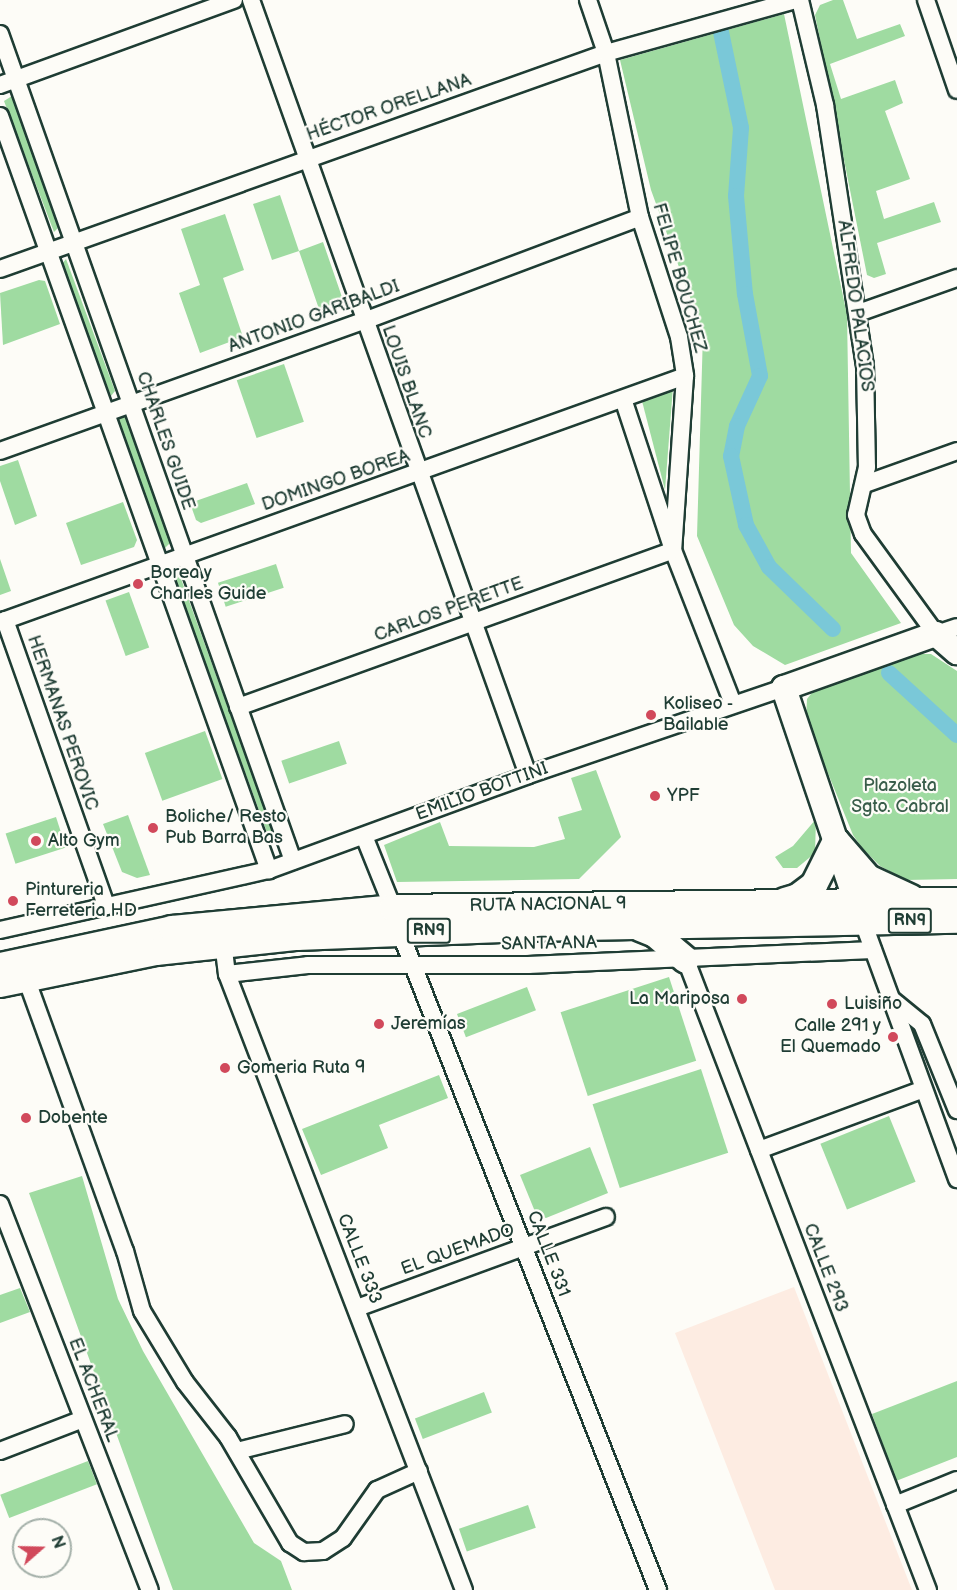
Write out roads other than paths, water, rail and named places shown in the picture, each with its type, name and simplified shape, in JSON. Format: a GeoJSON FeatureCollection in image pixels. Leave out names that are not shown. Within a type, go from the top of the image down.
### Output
{"type":"FeatureCollection","features":[{"type":"Feature","properties":{"kind":"main road"},"geometry":{"type":"LineString","coordinates":[[782,902],[798,897],[814,885],[836,842],[868,878],[923,902]]}},
{"type":"Feature","properties":{"kind":"main road","name":"RUTA NACIONAL 9"},"geometry":{"type":"LineString","coordinates":[[0,984],[122,957],[397,920],[637,927],[860,913],[923,902],[957,901]]}},
{"type":"Feature","properties":{"kind":"main road","name":"RUTA NACIONAL 9"},"geometry":{"type":"LineString","coordinates":[[0,966],[172,929],[782,902],[860,913],[957,920]]}},
{"type":"Feature","properties":{"kind":"main road"},"geometry":{"type":"LineString","coordinates":[[637,927],[655,934],[686,960]]}},
{"type":"Feature","properties":{"kind":"street"},"geometry":{"type":"LineString","coordinates":[[8,82],[234,0]]}},
{"type":"Feature","properties":{"kind":"street","name":"LOUIS BLANC"},"geometry":{"type":"LineString","coordinates":[[251,0],[417,473],[528,775]]}},
{"type":"Feature","properties":{"kind":"street","name":"FELIPE BOUCHEZ"},"geometry":{"type":"LineString","coordinates":[[588,0],[606,53],[640,217],[679,338],[685,376],[673,550],[733,704]]}},
{"type":"Feature","properties":{"kind":"street","name":"HÉCTOR ORELLANA"},"geometry":{"type":"LineString","coordinates":[[0,269],[306,158],[606,53],[796,0]]}},
{"type":"Feature","properties":{"kind":"street","name":"ALFREDO PALACIOS"},"geometry":{"type":"LineString","coordinates":[[800,0],[825,105],[858,314],[867,396],[865,484],[856,515],[863,534],[946,631],[957,652]]}},
{"type":"Feature","properties":{"kind":"street"},"geometry":{"type":"LineString","coordinates":[[926,0],[957,90]]}},
{"type":"Feature","properties":{"kind":"street","name":"CHARLES GUIDE"},"geometry":{"type":"LineString","coordinates":[[0,34],[8,82],[75,242],[183,555],[294,861]]}},
{"type":"Feature","properties":{"kind":"street"},"geometry":{"type":"LineString","coordinates":[[0,116],[104,413],[269,870]]}},
{"type":"Feature","properties":{"kind":"street","name":"ANTONIO GARIBALDI"},"geometry":{"type":"LineString","coordinates":[[0,451],[364,321],[640,217]]}},
{"type":"Feature","properties":{"kind":"street"},"geometry":{"type":"LineString","coordinates":[[858,314],[957,278]]}},
{"type":"Feature","properties":{"kind":"street","name":"DOMINGO BOREA"},"geometry":{"type":"LineString","coordinates":[[2,621],[685,376]]}},
{"type":"Feature","properties":{"kind":"street"},"geometry":{"type":"LineString","coordinates":[[623,399],[673,550]]}},
{"type":"Feature","properties":{"kind":"street"},"geometry":{"type":"LineString","coordinates":[[865,484],[957,451]]}},
{"type":"Feature","properties":{"kind":"street","name":"CARLOS PERETTE"},"geometry":{"type":"LineString","coordinates":[[238,707],[673,550]]}},
{"type":"Feature","properties":{"kind":"street","name":"HERMANAS PEROVIC"},"geometry":{"type":"LineString","coordinates":[[2,621],[106,906]]}},
{"type":"Feature","properties":{"kind":"street","name":"EMILIO BOTTINI"},"geometry":{"type":"LineString","coordinates":[[0,930],[269,870],[528,775],[946,631]]}},
{"type":"Feature","properties":{"kind":"street"},"geometry":{"type":"LineString","coordinates":[[784,688],[921,1090],[957,1179]]}},
{"type":"Feature","properties":{"kind":"street","name":"CALLE 331"},"geometry":{"type":"LineString","coordinates":[[364,836],[658,1590]]}},
{"type":"Feature","properties":{"kind":"street","name":"CALLE 333"},"geometry":{"type":"LineString","coordinates":[[223,942],[227,974],[464,1590]]}},
{"type":"Feature","properties":{"kind":"street","name":"SANTA ANA"},"geometry":{"type":"LineString","coordinates":[[227,974],[308,965],[414,966],[686,960],[873,950]]}},
{"type":"Feature","properties":{"kind":"street","name":"CALLE 293"},"geometry":{"type":"LineString","coordinates":[[686,960],[928,1590]]}},
{"type":"Feature","properties":{"kind":"street"},"geometry":{"type":"LineString","coordinates":[[26,978],[125,1251],[142,1311],[179,1373],[237,1451],[290,1543],[304,1552],[324,1551],[344,1538],[377,1490],[419,1471]]}},
{"type":"Feature","properties":{"kind":"street"},"geometry":{"type":"LineString","coordinates":[[889,997],[922,1024],[957,1110]]}},
{"type":"Feature","properties":{"kind":"street"},"geometry":{"type":"LineString","coordinates":[[759,1150],[921,1090]]}},
{"type":"Feature","properties":{"kind":"street","name":"EL ACHERAL"},"geometry":{"type":"LineString","coordinates":[[0,1204],[150,1590]]}},
{"type":"Feature","properties":{"kind":"street","name":"EL QUEMADO"},"geometry":{"type":"LineString","coordinates":[[357,1308],[606,1217]]}},
{"type":"Feature","properties":{"kind":"street"},"geometry":{"type":"LineString","coordinates":[[0,1451],[83,1419]]}},
{"type":"Feature","properties":{"kind":"street"},"geometry":{"type":"LineString","coordinates":[[237,1451],[345,1424]]}},
{"type":"Feature","properties":{"kind":"street"},"geometry":{"type":"LineString","coordinates":[[895,1505],[957,1480]]}},
{"type":"Feature","properties":{"kind":"waterway"},"geometry":{"type":"LineString","coordinates":[[721,32],[741,128],[736,196],[745,294],[760,376],[737,426],[731,456],[746,525],[769,567],[833,629]]}},
{"type":"Feature","properties":{"kind":"waterway"},"geometry":{"type":"LineString","coordinates":[[889,673],[957,735]]}},
{"type":"Feature","properties":{"kind":"place","name":"Borea y Charles Guide"},"geometry":{"type":"Point","coordinates":[138,584]}},
{"type":"Feature","properties":{"kind":"place","name":"Koliseo - Bailable"},"geometry":{"type":"Point","coordinates":[651,715]}},
{"type":"Feature","properties":{"kind":"place","name":"YPF"},"geometry":{"type":"Point","coordinates":[655,796]}},
{"type":"Feature","properties":{"kind":"place","name":"Boliche/ Resto Pub Barra Bas"},"geometry":{"type":"Point","coordinates":[153,828]}},
{"type":"Feature","properties":{"kind":"place","name":"Alto Gym"},"geometry":{"type":"Point","coordinates":[36,841]}},
{"type":"Feature","properties":{"kind":"place","name":"Pintureria Ferreteria HD"},"geometry":{"type":"Point","coordinates":[13,901]}},
{"type":"Feature","properties":{"kind":"place","name":"La Mariposa"},"geometry":{"type":"Point","coordinates":[742,999]}},
{"type":"Feature","properties":{"kind":"place","name":"Luisiño"},"geometry":{"type":"Point","coordinates":[832,1004]}},
{"type":"Feature","properties":{"kind":"place","name":"Jeremías"},"geometry":{"type":"Point","coordinates":[379,1024]}},
{"type":"Feature","properties":{"kind":"place","name":"Calle 291 y El Quemado"},"geometry":{"type":"Point","coordinates":[893,1037]}},
{"type":"Feature","properties":{"kind":"place","name":"Gomeria Ruta 9"},"geometry":{"type":"Point","coordinates":[225,1068]}},
{"type":"Feature","properties":{"kind":"place","name":"Dobente"},"geometry":{"type":"Point","coordinates":[26,1118]}},
{"type":"Feature","properties":{"kind":"park label","name":"Plazoleta Sgto. Cabral"},"geometry":{"type":"Point","coordinates":[900,797]}}]}
